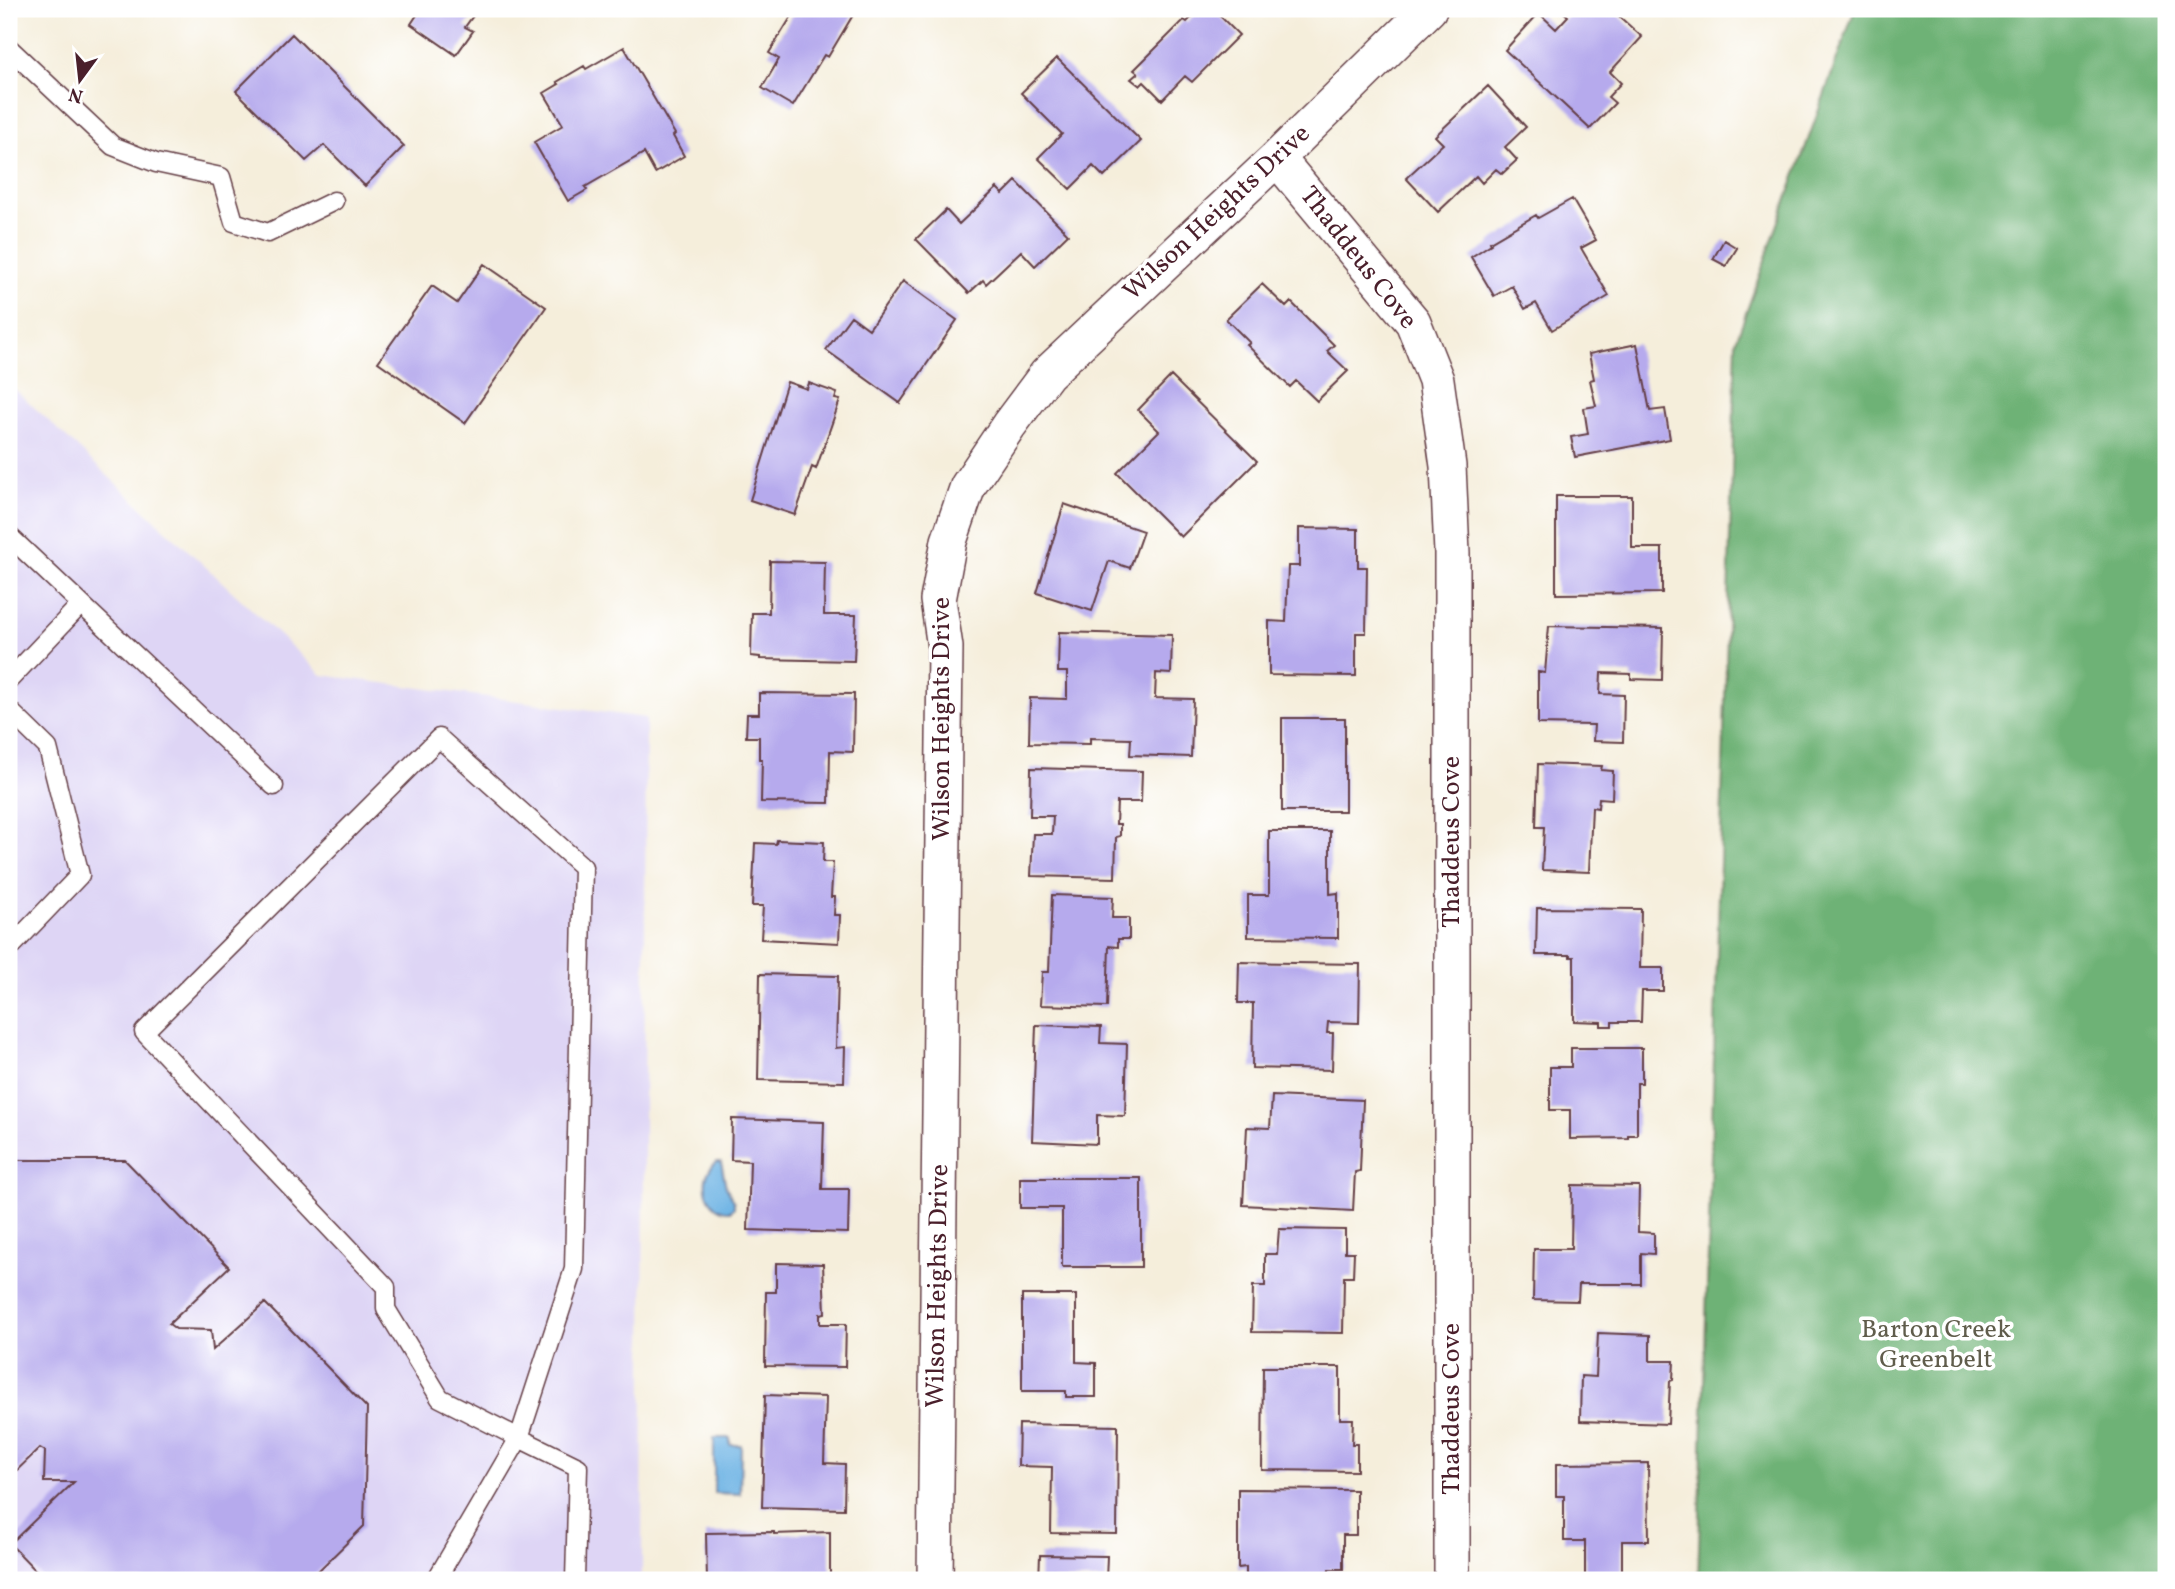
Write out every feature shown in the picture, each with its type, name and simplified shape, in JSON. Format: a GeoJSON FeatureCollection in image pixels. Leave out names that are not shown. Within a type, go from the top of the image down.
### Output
{"type":"FeatureCollection","features":[{"type":"Feature","properties":{"kind":"street","name":"Wilson Heights Drive"},"geometry":{"type":"LineString","coordinates":[[935,1580],[945,647],[938,600],[948,541],[968,486],[1047,374],[1277,158],[1430,9]]}},
{"type":"Feature","properties":{"kind":"street","name":"Thaddeus Cove"},"geometry":{"type":"LineString","coordinates":[[1277,158],[1413,322],[1436,380],[1448,466],[1452,566],[1452,1580]]}},
{"type":"Feature","properties":{"kind":"lane"},"geometry":{"type":"LineString","coordinates":[[9,48],[113,146],[156,163],[222,177],[234,222],[268,233],[334,201]]}},
{"type":"Feature","properties":{"kind":"lane"},"geometry":{"type":"LineString","coordinates":[[9,536],[274,786]]}},
{"type":"Feature","properties":{"kind":"lane"},"geometry":{"type":"LineString","coordinates":[[9,680],[81,604]]}},
{"type":"Feature","properties":{"kind":"lane"},"geometry":{"type":"LineString","coordinates":[[9,709],[48,748],[80,875],[9,949]]}},
{"type":"Feature","properties":{"kind":"lane"},"geometry":{"type":"LineString","coordinates":[[436,1580],[519,1438],[574,1269],[583,867],[439,738],[144,1032],[386,1287],[386,1309],[440,1398],[519,1438],[578,1467],[575,1580]]}},
{"type":"Feature","properties":{"kind":"shaded area"},"geometry":{"type":"Polygon","coordinates":[[[9,384],[322,675],[646,718],[642,1580],[9,1580],[9,384]]]}},
{"type":"Feature","properties":{"kind":"green space","name":"Barton Creek Greenbelt"},"geometry":{"type":"Polygon","coordinates":[[[1855,9],[2166,9],[2166,1580],[1698,1580],[1736,341],[1855,9]]]}},
{"type":"Feature","properties":{"kind":"water"},"geometry":{"type":"Polygon","coordinates":[[[717,1162],[721,1162],[726,1187],[734,1201],[731,1211],[715,1206],[707,1192],[707,1176],[717,1162]]]}},
{"type":"Feature","properties":{"kind":"water"},"geometry":{"type":"Polygon","coordinates":[[[714,1438],[730,1438],[730,1445],[741,1445],[740,1494],[714,1493],[714,1438]]]}},
{"type":"Feature","properties":{"kind":"building"},"geometry":{"type":"Polygon","coordinates":[[[421,9],[478,9],[465,27],[473,31],[456,55],[411,24],[421,9]]]}},
{"type":"Feature","properties":{"kind":"building"},"geometry":{"type":"Polygon","coordinates":[[[796,9],[850,9],[848,12],[853,15],[828,57],[824,55],[793,106],[762,88],[779,59],[769,53],[796,9]]]}},
{"type":"Feature","properties":{"kind":"building"},"geometry":{"type":"Polygon","coordinates":[[[1200,9],[1213,9],[1239,35],[1192,82],[1185,76],[1162,100],[1144,82],[1140,86],[1131,79],[1138,73],[1134,70],[1184,20],[1187,22],[1200,9]]]}},
{"type":"Feature","properties":{"kind":"building"},"geometry":{"type":"Polygon","coordinates":[[[1560,9],[1611,9],[1642,37],[1610,72],[1621,83],[1608,97],[1615,103],[1590,129],[1505,50],[1539,13],[1556,29],[1568,16],[1560,9]]]}},
{"type":"Feature","properties":{"kind":"building"},"geometry":{"type":"Polygon","coordinates":[[[292,34],[404,146],[365,186],[324,145],[306,161],[236,91],[292,34]]]}},
{"type":"Feature","properties":{"kind":"building"},"geometry":{"type":"Polygon","coordinates":[[[624,47],[675,134],[673,136],[684,156],[655,173],[644,153],[585,187],[587,190],[568,201],[534,142],[563,125],[544,93],[584,66],[586,69],[624,47]]]}},
{"type":"Feature","properties":{"kind":"building"},"geometry":{"type":"Polygon","coordinates":[[[1057,58],[1141,141],[1104,177],[1093,166],[1070,189],[1038,158],[1062,134],[1021,93],[1057,58]]]}},
{"type":"Feature","properties":{"kind":"building"},"geometry":{"type":"Polygon","coordinates":[[[1488,86],[1526,127],[1505,147],[1517,160],[1502,174],[1496,169],[1482,183],[1476,176],[1438,212],[1406,178],[1443,144],[1435,136],[1488,86]]]}},
{"type":"Feature","properties":{"kind":"building"},"geometry":{"type":"Polygon","coordinates":[[[1016,181],[1068,234],[1035,266],[1021,251],[986,284],[983,280],[969,293],[916,239],[946,210],[959,224],[997,188],[1003,194],[1016,181]]]}},
{"type":"Feature","properties":{"kind":"building"},"geometry":{"type":"Polygon","coordinates":[[[1572,199],[1596,240],[1581,248],[1609,296],[1552,330],[1536,303],[1525,309],[1512,286],[1494,296],[1471,257],[1491,244],[1490,242],[1536,215],[1538,218],[1572,199]]]}},
{"type":"Feature","properties":{"kind":"building"},"geometry":{"type":"Polygon","coordinates":[[[1724,240],[1737,248],[1726,266],[1713,259],[1724,240]]]}},
{"type":"Feature","properties":{"kind":"building"},"geometry":{"type":"Polygon","coordinates":[[[484,264],[546,307],[465,423],[378,362],[432,286],[457,303],[484,264]]]}},
{"type":"Feature","properties":{"kind":"building"},"geometry":{"type":"Polygon","coordinates":[[[903,281],[957,320],[900,403],[826,350],[851,316],[869,329],[903,281]]]}},
{"type":"Feature","properties":{"kind":"building"},"geometry":{"type":"Polygon","coordinates":[[[1262,284],[1286,307],[1291,302],[1334,345],[1327,351],[1348,371],[1317,401],[1296,381],[1290,387],[1247,345],[1250,343],[1226,319],[1262,284]]]}},
{"type":"Feature","properties":{"kind":"building"},"geometry":{"type":"Polygon","coordinates":[[[1637,344],[1650,411],[1665,409],[1670,439],[1575,457],[1571,437],[1588,434],[1584,408],[1596,406],[1590,380],[1594,379],[1589,354],[1637,344]]]}},
{"type":"Feature","properties":{"kind":"building"},"geometry":{"type":"Polygon","coordinates":[[[1171,376],[1257,461],[1181,537],[1117,473],[1159,431],[1138,410],[1171,376]]]}},
{"type":"Feature","properties":{"kind":"building"},"geometry":{"type":"Polygon","coordinates":[[[787,382],[807,389],[809,383],[837,393],[835,399],[840,400],[816,469],[812,467],[795,515],[750,500],[787,382]]]}},
{"type":"Feature","properties":{"kind":"building"},"geometry":{"type":"Polygon","coordinates":[[[1556,496],[1632,496],[1632,548],[1662,548],[1662,593],[1556,594],[1556,496]]]}},
{"type":"Feature","properties":{"kind":"building"},"geometry":{"type":"Polygon","coordinates":[[[1064,504],[1143,531],[1130,568],[1109,561],[1092,611],[1037,593],[1064,504]]]}},
{"type":"Feature","properties":{"kind":"building"},"geometry":{"type":"Polygon","coordinates":[[[1299,528],[1358,529],[1358,567],[1367,567],[1366,633],[1356,633],[1356,676],[1269,675],[1269,621],[1286,622],[1288,566],[1299,566],[1299,528]]]}},
{"type":"Feature","properties":{"kind":"building"},"geometry":{"type":"Polygon","coordinates":[[[770,561],[825,562],[824,615],[856,615],[854,661],[760,659],[751,656],[752,613],[769,613],[770,561]]]}},
{"type":"Feature","properties":{"kind":"building"},"geometry":{"type":"Polygon","coordinates":[[[1549,626],[1663,628],[1662,680],[1631,679],[1631,674],[1601,673],[1600,694],[1624,695],[1623,742],[1593,741],[1594,725],[1538,724],[1538,672],[1545,673],[1549,626]]]}},
{"type":"Feature","properties":{"kind":"building"},"geometry":{"type":"Polygon","coordinates":[[[1059,632],[1172,635],[1171,674],[1156,673],[1155,698],[1193,699],[1191,757],[1130,755],[1131,739],[1090,738],[1090,744],[1029,743],[1030,698],[1067,699],[1067,672],[1058,672],[1059,632]]]}},
{"type":"Feature","properties":{"kind":"building"},"geometry":{"type":"Polygon","coordinates":[[[759,693],[854,694],[853,752],[830,751],[829,803],[761,802],[762,759],[759,759],[759,737],[746,737],[747,714],[759,714],[759,693]]]}},
{"type":"Feature","properties":{"kind":"building"},"geometry":{"type":"Polygon","coordinates":[[[1282,718],[1345,718],[1345,811],[1282,811],[1282,718]]]}},
{"type":"Feature","properties":{"kind":"building"},"geometry":{"type":"Polygon","coordinates":[[[1538,764],[1602,766],[1601,770],[1613,771],[1612,799],[1599,798],[1598,808],[1592,807],[1589,872],[1542,870],[1544,827],[1536,827],[1538,764]]]}},
{"type":"Feature","properties":{"kind":"building"},"geometry":{"type":"Polygon","coordinates":[[[1031,768],[1142,771],[1141,802],[1117,802],[1116,824],[1120,824],[1120,836],[1116,837],[1115,878],[1031,876],[1033,834],[1052,834],[1053,816],[1030,816],[1031,768]]]}},
{"type":"Feature","properties":{"kind":"building"},"geometry":{"type":"Polygon","coordinates":[[[1269,831],[1330,831],[1330,894],[1338,893],[1338,938],[1248,937],[1248,895],[1269,895],[1269,831]]]}},
{"type":"Feature","properties":{"kind":"building"},"geometry":{"type":"Polygon","coordinates":[[[777,840],[824,842],[823,862],[833,862],[831,897],[835,897],[834,915],[840,915],[839,943],[761,939],[763,906],[752,906],[755,843],[776,844],[777,840]]]}},
{"type":"Feature","properties":{"kind":"building"},"geometry":{"type":"Polygon","coordinates":[[[1052,895],[1113,897],[1112,918],[1129,918],[1129,939],[1118,939],[1118,947],[1109,946],[1107,1007],[1040,1005],[1042,972],[1049,972],[1052,895]]]}},
{"type":"Feature","properties":{"kind":"building"},"geometry":{"type":"Polygon","coordinates":[[[1537,908],[1641,909],[1640,968],[1663,968],[1663,991],[1642,991],[1641,1022],[1612,1022],[1612,1026],[1601,1026],[1601,1022],[1574,1021],[1574,957],[1536,955],[1537,908]]]}},
{"type":"Feature","properties":{"kind":"building"},"geometry":{"type":"Polygon","coordinates":[[[1239,962],[1360,964],[1359,1023],[1328,1022],[1327,1033],[1333,1033],[1332,1070],[1252,1068],[1253,1003],[1238,1003],[1239,962]]]}},
{"type":"Feature","properties":{"kind":"building"},"geometry":{"type":"Polygon","coordinates":[[[760,974],[838,976],[836,1048],[845,1047],[844,1082],[758,1080],[760,974]]]}},
{"type":"Feature","properties":{"kind":"building"},"geometry":{"type":"Polygon","coordinates":[[[1036,1025],[1101,1027],[1100,1043],[1127,1044],[1125,1116],[1097,1115],[1097,1144],[1032,1141],[1036,1025]]]}},
{"type":"Feature","properties":{"kind":"building"},"geometry":{"type":"Polygon","coordinates":[[[1571,1048],[1642,1048],[1642,1083],[1637,1083],[1637,1135],[1628,1135],[1628,1138],[1570,1139],[1570,1110],[1550,1110],[1550,1067],[1571,1067],[1571,1048]]]}},
{"type":"Feature","properties":{"kind":"building"},"geometry":{"type":"Polygon","coordinates":[[[1272,1096],[1363,1100],[1360,1171],[1355,1172],[1353,1211],[1243,1205],[1247,1127],[1270,1128],[1272,1096]]]}},
{"type":"Feature","properties":{"kind":"building"},"geometry":{"type":"Polygon","coordinates":[[[732,1119],[824,1122],[822,1189],[849,1189],[848,1233],[748,1230],[750,1161],[731,1160],[732,1119]]]}},
{"type":"Feature","properties":{"kind":"building"},"geometry":{"type":"Polygon","coordinates":[[[9,1160],[125,1160],[229,1267],[169,1324],[176,1329],[211,1330],[213,1350],[265,1303],[367,1408],[364,1526],[309,1580],[45,1580],[10,1544],[74,1482],[44,1482],[45,1451],[40,1448],[9,1478],[9,1160]]]}},
{"type":"Feature","properties":{"kind":"building"},"geometry":{"type":"Polygon","coordinates":[[[1020,1178],[1141,1178],[1141,1267],[1062,1267],[1062,1208],[1020,1208],[1020,1178]]]}},
{"type":"Feature","properties":{"kind":"building"},"geometry":{"type":"Polygon","coordinates":[[[1572,1185],[1639,1186],[1638,1232],[1654,1233],[1654,1254],[1641,1253],[1641,1284],[1579,1284],[1578,1301],[1533,1300],[1534,1249],[1571,1249],[1572,1185]]]}},
{"type":"Feature","properties":{"kind":"building"},"geometry":{"type":"Polygon","coordinates":[[[1279,1229],[1345,1230],[1345,1252],[1354,1252],[1353,1277],[1344,1277],[1343,1333],[1252,1332],[1253,1286],[1265,1286],[1265,1254],[1277,1254],[1279,1229]]]}},
{"type":"Feature","properties":{"kind":"building"},"geometry":{"type":"Polygon","coordinates":[[[776,1263],[823,1264],[825,1313],[820,1314],[820,1324],[846,1324],[845,1367],[765,1366],[766,1292],[776,1292],[776,1263]]]}},
{"type":"Feature","properties":{"kind":"building"},"geometry":{"type":"Polygon","coordinates":[[[1022,1295],[1076,1295],[1076,1362],[1096,1363],[1096,1397],[1066,1397],[1066,1391],[1022,1391],[1022,1295]]]}},
{"type":"Feature","properties":{"kind":"building"},"geometry":{"type":"Polygon","coordinates":[[[1598,1333],[1650,1335],[1650,1361],[1674,1361],[1668,1424],[1580,1421],[1581,1376],[1596,1377],[1598,1333]]]}},
{"type":"Feature","properties":{"kind":"building"},"geometry":{"type":"Polygon","coordinates":[[[1263,1367],[1340,1367],[1340,1419],[1353,1419],[1352,1444],[1357,1444],[1357,1471],[1262,1470],[1263,1367]]]}},
{"type":"Feature","properties":{"kind":"building"},"geometry":{"type":"Polygon","coordinates":[[[765,1395],[826,1397],[824,1463],[845,1464],[844,1509],[762,1507],[765,1395]]]}},
{"type":"Feature","properties":{"kind":"building"},"geometry":{"type":"Polygon","coordinates":[[[1019,1424],[1118,1426],[1117,1534],[1051,1533],[1052,1467],[1018,1466],[1019,1424]]]}},
{"type":"Feature","properties":{"kind":"building"},"geometry":{"type":"Polygon","coordinates":[[[1648,1463],[1649,1541],[1622,1541],[1622,1578],[1585,1579],[1585,1541],[1564,1541],[1564,1496],[1556,1496],[1556,1464],[1648,1463]]]}},
{"type":"Feature","properties":{"kind":"building"},"geometry":{"type":"Polygon","coordinates":[[[1238,1489],[1356,1490],[1356,1535],[1343,1535],[1343,1569],[1329,1569],[1328,1580],[1246,1580],[1246,1567],[1238,1568],[1238,1489]]]}},
{"type":"Feature","properties":{"kind":"building"},"geometry":{"type":"Polygon","coordinates":[[[830,1532],[830,1580],[707,1580],[706,1533],[830,1532]]]}},
{"type":"Feature","properties":{"kind":"building"},"geometry":{"type":"Polygon","coordinates":[[[1040,1555],[1107,1556],[1106,1580],[1039,1580],[1040,1555]]]}}]}
